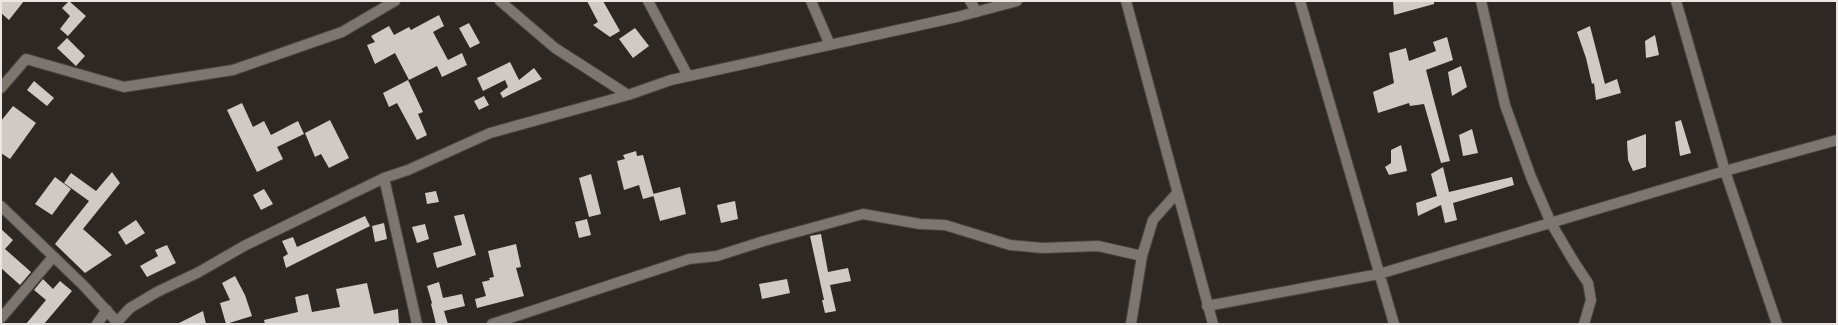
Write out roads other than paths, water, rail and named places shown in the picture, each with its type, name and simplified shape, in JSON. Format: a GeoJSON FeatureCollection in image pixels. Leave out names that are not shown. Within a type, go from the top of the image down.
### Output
{"type":"FeatureCollection","features":[{"type":"Feature","properties":{"kind":"street"},"geometry":{"type":"LineString","coordinates":[[1,88],[26,59],[124,87],[233,70],[342,32],[395,1]]}},
{"type":"Feature","properties":{"kind":"street"},"geometry":{"type":"LineString","coordinates":[[500,1],[555,48],[628,95]]}},
{"type":"Feature","properties":{"kind":"street"},"geometry":{"type":"LineString","coordinates":[[648,1],[688,76]]}},
{"type":"Feature","properties":{"kind":"street"},"geometry":{"type":"LineString","coordinates":[[811,1],[830,45]]}},
{"type":"Feature","properties":{"kind":"street"},"geometry":{"type":"LineString","coordinates":[[970,1],[977,12]]}},
{"type":"Feature","properties":{"kind":"street"},"geometry":{"type":"LineString","coordinates":[[1,206],[108,310],[117,323],[130,308],[156,292],[200,272],[244,246],[384,178],[408,170],[490,133],[628,95],[671,80],[977,12],[1017,1]]}},
{"type":"Feature","properties":{"kind":"street"},"geometry":{"type":"LineString","coordinates":[[1126,1],[1213,324]]}},
{"type":"Feature","properties":{"kind":"street"},"geometry":{"type":"LineString","coordinates":[[1300,1],[1394,324]]}},
{"type":"Feature","properties":{"kind":"street"},"geometry":{"type":"LineString","coordinates":[[1481,1],[1505,105],[1531,177],[1551,223],[1588,283],[1591,300],[1584,324]]}},
{"type":"Feature","properties":{"kind":"street"},"geometry":{"type":"LineString","coordinates":[[1676,1],[1725,171],[1777,324]]}},
{"type":"Feature","properties":{"kind":"street"},"geometry":{"type":"LineString","coordinates":[[1207,306],[1379,274],[1725,171],[1837,140]]}},
{"type":"Feature","properties":{"kind":"street"},"geometry":{"type":"LineString","coordinates":[[384,178],[417,324]]}},
{"type":"Feature","properties":{"kind":"street"},"geometry":{"type":"LineString","coordinates":[[1131,324],[1142,256],[1153,220],[1177,193]]}},
{"type":"Feature","properties":{"kind":"street"},"geometry":{"type":"LineString","coordinates":[[492,324],[689,259],[717,256],[764,241],[862,214],[920,224],[945,225],[1010,245],[1042,248],[1098,246],[1142,256]]}},
{"type":"Feature","properties":{"kind":"street"},"geometry":{"type":"LineString","coordinates":[[1,318],[53,257]]}},
{"type":"Feature","properties":{"kind":"street"},"geometry":{"type":"LineString","coordinates":[[97,324],[108,310]]}}]}
